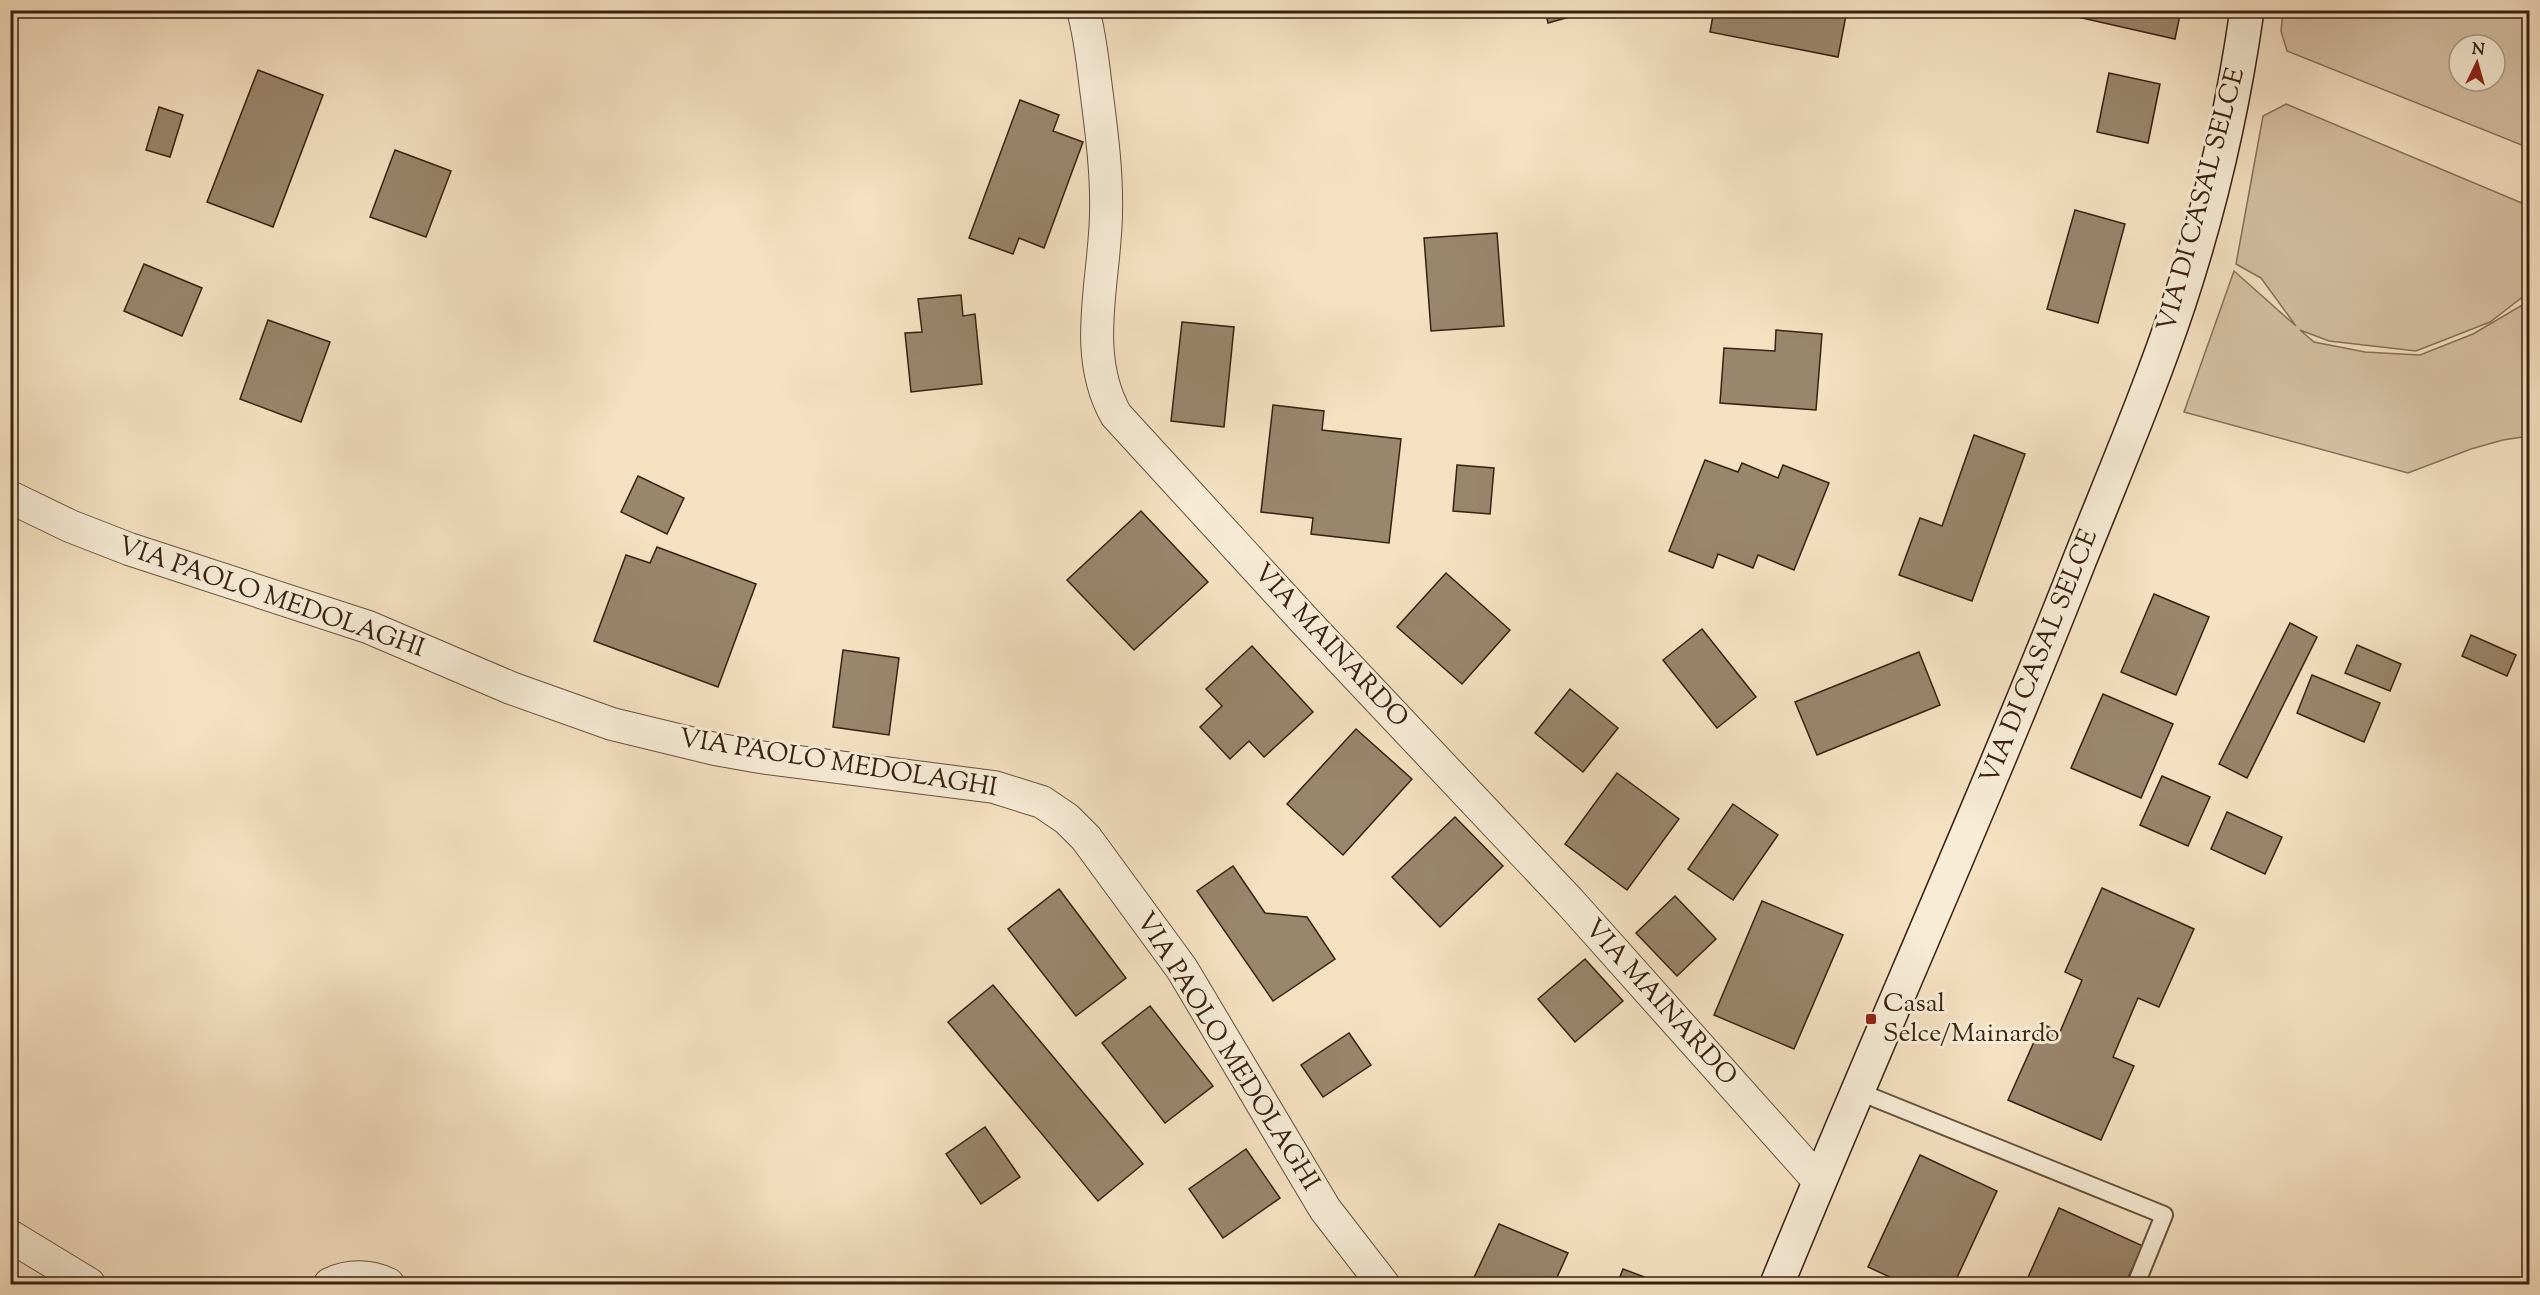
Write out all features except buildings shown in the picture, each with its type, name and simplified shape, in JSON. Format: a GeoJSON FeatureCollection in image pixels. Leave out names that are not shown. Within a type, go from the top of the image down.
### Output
{"type":"FeatureCollection","features":[{"type":"Feature","properties":{"kind":"main road","name":"VIA DI CASAL SELCE"},"geometry":{"type":"LineString","coordinates":[[1777,1284],[2049,639],[2179,304],[2212,180],[2240,56],[2247,10]]}},
{"type":"Feature","properties":{"kind":"street","name":"VIA MAINARDO"},"geometry":{"type":"LineString","coordinates":[[1083,10],[1104,148],[1106,191],[1105,236],[1098,313],[1098,353],[1104,392],[1116,415],[1305,621],[1570,903],[1819,1181]]}},
{"type":"Feature","properties":{"kind":"street","name":"VIA PAOLO MEDOLAGHI"},"geometry":{"type":"LineString","coordinates":[[10,497],[70,526],[129,549],[368,627],[511,688],[612,724],[715,749],[759,757],[994,787],[1042,802],[1067,819],[1086,838],[1182,969],[1325,1209],[1383,1284]]}},
{"type":"Feature","properties":{"kind":"street"},"geometry":{"type":"LineString","coordinates":[[10,1236],[89,1284]]}},
{"type":"Feature","properties":{"kind":"street"},"geometry":{"type":"LineString","coordinates":[[330,1284],[355,1277],[388,1284]]}},
{"type":"Feature","properties":{"kind":"lane"},"geometry":{"type":"LineString","coordinates":[[1857,1091],[2164,1215],[2136,1284]]}},
{"type":"Feature","properties":{"kind":"shaded area"},"geometry":{"type":"Polygon","coordinates":[[[2283,11],[2529,11],[2529,148],[2287,51],[2281,31],[2283,11]]]}},
{"type":"Feature","properties":{"kind":"shaded area"},"geometry":{"type":"Polygon","coordinates":[[[2286,104],[2529,206],[2529,292],[2490,322],[2416,351],[2329,341],[2300,330],[2314,342],[2365,352],[2420,355],[2473,334],[2529,301],[2529,436],[2471,449],[2408,473],[2184,412],[2234,271],[2296,326],[2261,278],[2236,264],[2263,116],[2286,104]]]}},
{"type":"Feature","properties":{"kind":"place","name":"Casal Selce/Mainardo"},"geometry":{"type":"Point","coordinates":[1871,1019]}}]}
